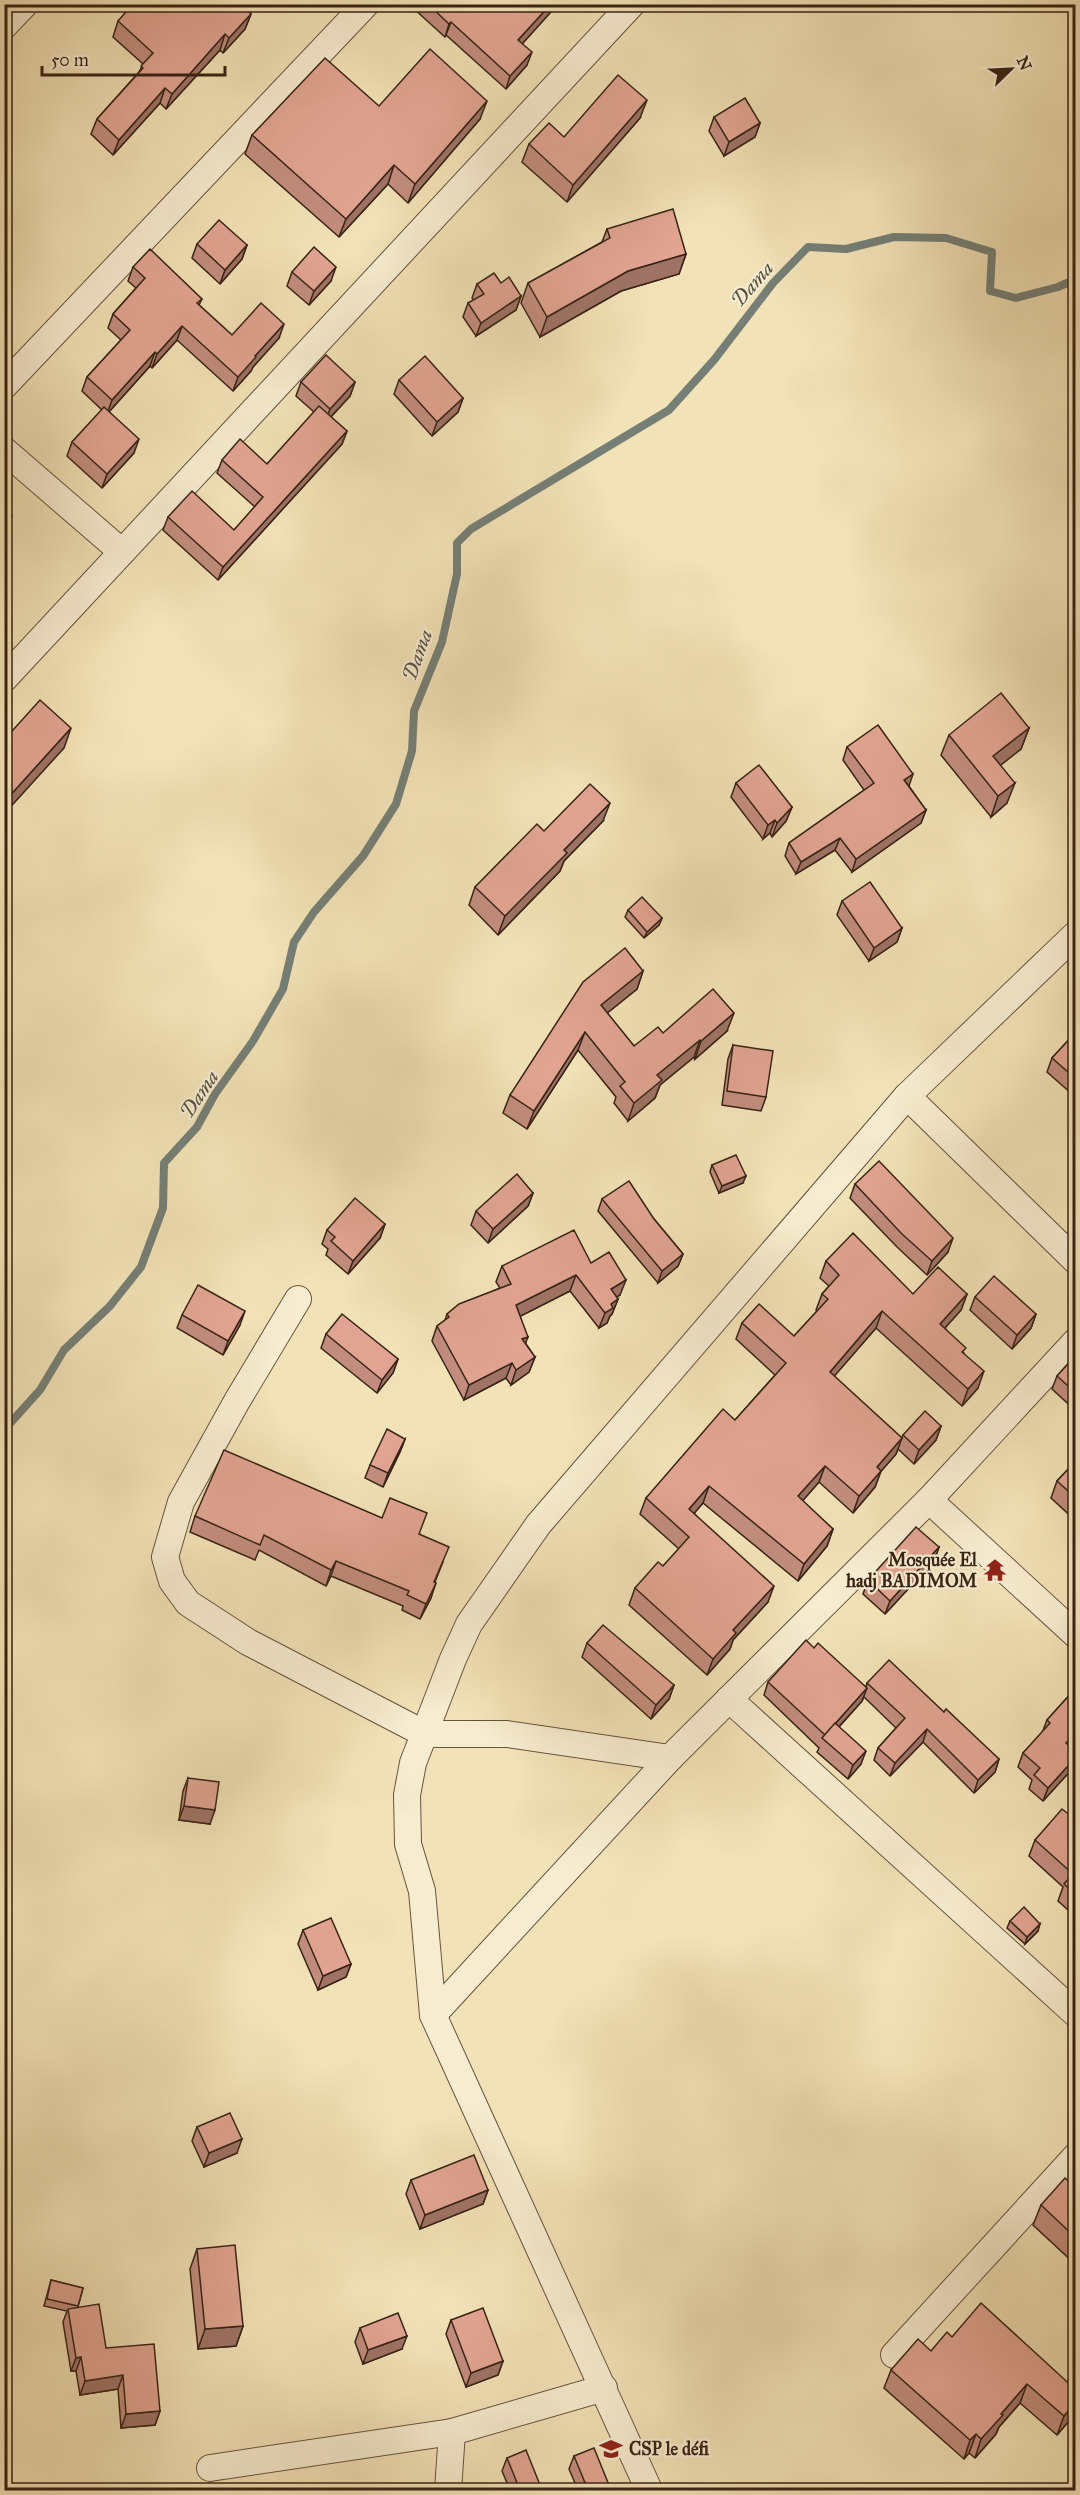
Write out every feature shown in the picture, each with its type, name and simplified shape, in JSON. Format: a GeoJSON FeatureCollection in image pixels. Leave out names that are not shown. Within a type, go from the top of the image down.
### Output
{"type":"FeatureCollection","features":[{"type":"Feature","properties":{"kind":"street"},"geometry":{"type":"LineString","coordinates":[[4,26],[24,4]]}},
{"type":"Feature","properties":{"kind":"street"},"geometry":{"type":"LineString","coordinates":[[4,386],[366,4]]}},
{"type":"Feature","properties":{"kind":"street"},"geometry":{"type":"LineString","coordinates":[[4,680],[632,4]]}},
{"type":"Feature","properties":{"kind":"street"},"geometry":{"type":"LineString","coordinates":[[4,450],[122,552]]}},
{"type":"Feature","properties":{"kind":"street"},"geometry":{"type":"LineString","coordinates":[[649,2490],[433,2015],[422,1891],[408,1844],[407,1796],[414,1763],[449,1668],[469,1624],[538,1525],[907,1096],[1076,934]]}},
{"type":"Feature","properties":{"kind":"street"},"geometry":{"type":"LineString","coordinates":[[907,1096],[1076,1261]]}},
{"type":"Feature","properties":{"kind":"street"},"geometry":{"type":"LineString","coordinates":[[298,1299],[237,1401],[182,1502],[165,1557],[172,1581],[188,1603],[248,1642],[425,1734],[507,1734],[670,1758]]}},
{"type":"Feature","properties":{"kind":"street"},"geometry":{"type":"LineString","coordinates":[[433,2015],[670,1758],[929,1500],[1076,1341]]}},
{"type":"Feature","properties":{"kind":"street"},"geometry":{"type":"LineString","coordinates":[[929,1500],[1076,1635]]}},
{"type":"Feature","properties":{"kind":"street"},"geometry":{"type":"LineString","coordinates":[[729,1699],[1076,2014]]}},
{"type":"Feature","properties":{"kind":"street"},"geometry":{"type":"LineString","coordinates":[[894,2355],[1076,2156]]}},
{"type":"Feature","properties":{"kind":"street"},"geometry":{"type":"LineString","coordinates":[[210,2468],[452,2432],[604,2388]]}},
{"type":"Feature","properties":{"kind":"street"},"geometry":{"type":"LineString","coordinates":[[448,2490],[452,2432]]}},
{"type":"Feature","properties":{"kind":"building"},"geometry":{"type":"Polygon","coordinates":[[[133,4],[241,4],[251,14],[229,38],[225,34],[172,94],[165,88],[119,140],[97,119],[143,68],[141,66],[153,53],[118,21],[133,4]]]}},
{"type":"Feature","properties":{"kind":"building"},"geometry":{"type":"Polygon","coordinates":[[[428,4],[551,4],[518,40],[532,52],[510,76],[428,4]]]}},
{"type":"Feature","properties":{"kind":"building"},"geometry":{"type":"Polygon","coordinates":[[[430,49],[487,101],[415,184],[394,165],[346,219],[252,135],[325,58],[379,106],[430,49]]]}},
{"type":"Feature","properties":{"kind":"building"},"geometry":{"type":"Polygon","coordinates":[[[618,75],[647,100],[573,185],[529,144],[549,123],[564,137],[618,75]]]}},
{"type":"Feature","properties":{"kind":"building"},"geometry":{"type":"Polygon","coordinates":[[[745,98],[760,123],[729,142],[714,117],[745,98]]]}},
{"type":"Feature","properties":{"kind":"building"},"geometry":{"type":"Polygon","coordinates":[[[673,209],[686,254],[628,271],[547,317],[528,283],[610,238],[607,229],[673,209]]]}},
{"type":"Feature","properties":{"kind":"building"},"geometry":{"type":"Polygon","coordinates":[[[219,220],[247,245],[225,270],[197,244],[219,220]]]}},
{"type":"Feature","properties":{"kind":"building"},"geometry":{"type":"Polygon","coordinates":[[[314,247],[336,267],[314,291],[292,272],[314,247]]]}},
{"type":"Feature","properties":{"kind":"building"},"geometry":{"type":"Polygon","coordinates":[[[150,249],[202,299],[197,303],[232,335],[261,303],[284,324],[238,377],[182,326],[112,400],[87,377],[130,330],[113,314],[145,278],[133,267],[150,249]]]}},
{"type":"Feature","properties":{"kind":"building"},"geometry":{"type":"Polygon","coordinates":[[[494,273],[501,283],[509,277],[521,296],[481,323],[468,303],[484,294],[477,284],[494,273]]]}},
{"type":"Feature","properties":{"kind":"building"},"geometry":{"type":"Polygon","coordinates":[[[326,355],[355,382],[330,409],[301,382],[326,355]]]}},
{"type":"Feature","properties":{"kind":"building"},"geometry":{"type":"Polygon","coordinates":[[[425,356],[463,398],[437,422],[399,380],[425,356]]]}},
{"type":"Feature","properties":{"kind":"building"},"geometry":{"type":"Polygon","coordinates":[[[319,406],[347,431],[223,567],[168,517],[192,491],[234,530],[263,497],[222,460],[240,439],[267,464],[319,406]]]}},
{"type":"Feature","properties":{"kind":"building"},"geometry":{"type":"Polygon","coordinates":[[[104,407],[139,439],[107,474],[72,442],[104,407]]]}},
{"type":"Feature","properties":{"kind":"building"},"geometry":{"type":"Polygon","coordinates":[[[4,509],[12,516],[4,524],[4,509]]]}},
{"type":"Feature","properties":{"kind":"building"},"geometry":{"type":"Polygon","coordinates":[[[1001,693],[1029,728],[993,756],[1015,783],[998,796],[949,735],[1001,693]]]}},
{"type":"Feature","properties":{"kind":"building"},"geometry":{"type":"Polygon","coordinates":[[[40,700],[71,728],[6,800],[4,798],[4,740],[40,700]]]}},
{"type":"Feature","properties":{"kind":"building"},"geometry":{"type":"Polygon","coordinates":[[[878,725],[913,774],[904,780],[926,810],[856,859],[840,838],[801,862],[789,843],[874,783],[847,747],[878,725]]]}},
{"type":"Feature","properties":{"kind":"building"},"geometry":{"type":"Polygon","coordinates":[[[759,765],[792,807],[777,823],[775,820],[768,825],[736,783],[759,765]]]}},
{"type":"Feature","properties":{"kind":"building"},"geometry":{"type":"Polygon","coordinates":[[[590,784],[610,803],[564,850],[567,853],[505,916],[475,887],[537,824],[544,831],[590,784]]]}},
{"type":"Feature","properties":{"kind":"building"},"geometry":{"type":"Polygon","coordinates":[[[870,882],[902,928],[874,948],[842,901],[870,882]]]}},
{"type":"Feature","properties":{"kind":"building"},"geometry":{"type":"Polygon","coordinates":[[[642,897],[662,918],[647,932],[628,910],[642,897]]]}},
{"type":"Feature","properties":{"kind":"building"},"geometry":{"type":"Polygon","coordinates":[[[625,948],[643,971],[601,1005],[634,1046],[658,1027],[663,1033],[713,989],[734,1013],[657,1075],[662,1080],[634,1103],[620,1086],[625,1082],[585,1032],[534,1111],[510,1095],[583,982],[625,948]]]}},
{"type":"Feature","properties":{"kind":"building"},"geometry":{"type":"Polygon","coordinates":[[[1076,1032],[1076,1079],[1052,1058],[1076,1032]]]}},
{"type":"Feature","properties":{"kind":"building"},"geometry":{"type":"Polygon","coordinates":[[[733,1045],[773,1051],[766,1097],[727,1091],[733,1045]]]}},
{"type":"Feature","properties":{"kind":"building"},"geometry":{"type":"Polygon","coordinates":[[[736,1155],[746,1176],[722,1186],[712,1165],[736,1155]]]}},
{"type":"Feature","properties":{"kind":"building"},"geometry":{"type":"Polygon","coordinates":[[[879,1161],[953,1238],[932,1261],[902,1234],[855,1184],[879,1161]]]}},
{"type":"Feature","properties":{"kind":"building"},"geometry":{"type":"Polygon","coordinates":[[[517,1174],[533,1193],[493,1229],[476,1211],[517,1174]]]}},
{"type":"Feature","properties":{"kind":"building"},"geometry":{"type":"Polygon","coordinates":[[[629,1181],[654,1219],[683,1254],[662,1271],[602,1199],[629,1181]]]}},
{"type":"Feature","properties":{"kind":"building"},"geometry":{"type":"Polygon","coordinates":[[[355,1198],[385,1224],[353,1261],[331,1241],[335,1237],[327,1230],[355,1198]]]}},
{"type":"Feature","properties":{"kind":"building"},"geometry":{"type":"Polygon","coordinates":[[[574,1230],[591,1263],[609,1252],[626,1280],[611,1289],[618,1299],[611,1304],[613,1308],[605,1313],[576,1275],[516,1305],[528,1337],[522,1339],[535,1357],[516,1370],[512,1363],[469,1385],[437,1326],[449,1317],[447,1314],[459,1304],[511,1284],[502,1266],[574,1230]]]}},
{"type":"Feature","properties":{"kind":"building"},"geometry":{"type":"Polygon","coordinates":[[[853,1233],[913,1294],[938,1267],[967,1294],[940,1324],[966,1348],[962,1352],[984,1371],[968,1389],[882,1311],[830,1372],[902,1438],[877,1467],[881,1471],[859,1496],[825,1466],[798,1496],[833,1529],[804,1564],[709,1486],[689,1509],[774,1586],[733,1630],[736,1633],[713,1659],[635,1588],[658,1562],[663,1566],[689,1537],[646,1498],[723,1409],[735,1420],[786,1363],[742,1323],[759,1304],[794,1336],[828,1299],[822,1294],[839,1275],[826,1261],[853,1233]]]}},
{"type":"Feature","properties":{"kind":"building"},"geometry":{"type":"Polygon","coordinates":[[[994,1276],[1036,1314],[1017,1335],[975,1297],[994,1276]]]}},
{"type":"Feature","properties":{"kind":"building"},"geometry":{"type":"Polygon","coordinates":[[[198,1285],[245,1311],[228,1341],[182,1315],[198,1285]]]}},
{"type":"Feature","properties":{"kind":"building"},"geometry":{"type":"Polygon","coordinates":[[[342,1314],[398,1359],[382,1380],[326,1334],[342,1314]]]}},
{"type":"Feature","properties":{"kind":"building"},"geometry":{"type":"Polygon","coordinates":[[[1076,1355],[1076,1393],[1057,1376],[1076,1355]]]}},
{"type":"Feature","properties":{"kind":"building"},"geometry":{"type":"Polygon","coordinates":[[[925,1411],[941,1426],[919,1450],[903,1435],[925,1411]]]}},
{"type":"Feature","properties":{"kind":"building"},"geometry":{"type":"Polygon","coordinates":[[[387,1429],[405,1439],[388,1473],[370,1465],[387,1429]]]}},
{"type":"Feature","properties":{"kind":"building"},"geometry":{"type":"Polygon","coordinates":[[[224,1450],[382,1518],[390,1498],[427,1513],[419,1534],[449,1547],[426,1604],[407,1595],[409,1591],[336,1561],[331,1570],[264,1535],[260,1545],[195,1516],[224,1450]]]}},
{"type":"Feature","properties":{"kind":"building"},"geometry":{"type":"Polygon","coordinates":[[[1076,1461],[1076,1498],[1057,1481],[1076,1461]]]}},
{"type":"Feature","properties":{"kind":"building"},"geometry":{"type":"Polygon","coordinates":[[[916,1527],[939,1547],[890,1601],[868,1580],[916,1527]]]}},
{"type":"Feature","properties":{"kind":"building"},"geometry":{"type":"Polygon","coordinates":[[[603,1625],[674,1685],[656,1705],[587,1643],[603,1625]]]}},
{"type":"Feature","properties":{"kind":"building"},"geometry":{"type":"Polygon","coordinates":[[[806,1640],[814,1648],[818,1643],[867,1688],[825,1735],[768,1682],[806,1640]]]}},
{"type":"Feature","properties":{"kind":"building"},"geometry":{"type":"Polygon","coordinates":[[[889,1660],[944,1712],[946,1709],[999,1759],[978,1780],[927,1729],[895,1763],[878,1748],[905,1718],[867,1683],[889,1660]]]}},
{"type":"Feature","properties":{"kind":"building"},"geometry":{"type":"Polygon","coordinates":[[[1075,1689],[1076,1733],[1066,1743],[1076,1752],[1076,1757],[1048,1788],[1034,1775],[1040,1768],[1023,1753],[1050,1723],[1047,1720],[1075,1689]]]}},
{"type":"Feature","properties":{"kind":"building"},"geometry":{"type":"Polygon","coordinates":[[[835,1723],[866,1751],[853,1765],[822,1738],[835,1723]]]}},
{"type":"Feature","properties":{"kind":"building"},"geometry":{"type":"Polygon","coordinates":[[[188,1778],[219,1782],[215,1810],[184,1806],[188,1778]]]}},
{"type":"Feature","properties":{"kind":"building"},"geometry":{"type":"Polygon","coordinates":[[[1062,1809],[1076,1820],[1076,1895],[1064,1884],[1073,1874],[1035,1840],[1062,1809]]]}},
{"type":"Feature","properties":{"kind":"building"},"geometry":{"type":"Polygon","coordinates":[[[1024,1907],[1040,1924],[1027,1937],[1010,1921],[1024,1907]]]}},
{"type":"Feature","properties":{"kind":"building"},"geometry":{"type":"Polygon","coordinates":[[[331,1918],[351,1964],[323,1976],[303,1930],[331,1918]]]}},
{"type":"Feature","properties":{"kind":"building"},"geometry":{"type":"Polygon","coordinates":[[[230,2113],[242,2139],[209,2153],[197,2127],[230,2113]]]}},
{"type":"Feature","properties":{"kind":"building"},"geometry":{"type":"Polygon","coordinates":[[[474,2155],[488,2190],[425,2215],[411,2180],[474,2155]]]}},
{"type":"Feature","properties":{"kind":"building"},"geometry":{"type":"Polygon","coordinates":[[[1065,2178],[1076,2188],[1076,2238],[1041,2205],[1065,2178]]]}},
{"type":"Feature","properties":{"kind":"building"},"geometry":{"type":"Polygon","coordinates":[[[235,2245],[243,2326],[205,2329],[197,2249],[235,2245]]]}},
{"type":"Feature","properties":{"kind":"building"},"geometry":{"type":"Polygon","coordinates":[[[51,2280],[83,2288],[78,2306],[47,2299],[51,2280]]]}},
{"type":"Feature","properties":{"kind":"building"},"geometry":{"type":"Polygon","coordinates":[[[981,2303],[1076,2390],[1076,2402],[1064,2416],[1027,2384],[981,2439],[976,2434],[970,2440],[891,2370],[918,2339],[931,2351],[947,2332],[952,2337],[981,2303]]]}},
{"type":"Feature","properties":{"kind":"building"},"geometry":{"type":"Polygon","coordinates":[[[99,2304],[106,2348],[154,2344],[160,2411],[126,2414],[123,2375],[85,2381],[81,2357],[76,2358],[68,2309],[99,2304]]]}},
{"type":"Feature","properties":{"kind":"building"},"geometry":{"type":"Polygon","coordinates":[[[483,2308],[503,2361],[471,2373],[451,2320],[483,2308]]]}},
{"type":"Feature","properties":{"kind":"building"},"geometry":{"type":"Polygon","coordinates":[[[398,2313],[407,2336],[368,2350],[360,2328],[398,2313]]]}},
{"type":"Feature","properties":{"kind":"building"},"geometry":{"type":"Polygon","coordinates":[[[594,2448],[611,2490],[588,2490],[574,2456],[594,2448]]]}},
{"type":"Feature","properties":{"kind":"building"},"geometry":{"type":"Polygon","coordinates":[[[526,2450],[542,2490],[520,2490],[507,2458],[526,2450]]]}},
{"type":"Feature","properties":{"kind":"waterway","name":"Dama"},"geometry":{"type":"LineString","coordinates":[[4,1430],[40,1390],[64,1350],[110,1306],[141,1267],[163,1208],[164,1163],[197,1127],[215,1094],[253,1041],[283,989],[294,942],[314,912],[363,856],[396,804],[412,751],[414,711],[442,642],[457,574],[457,543],[471,529],[669,410],[714,360],[773,283],[808,247],[846,249],[894,237],[946,238],[992,252],[990,291],[1016,298],[1058,287],[1076,279]]}},
{"type":"Feature","properties":{"kind":"place","name":"Mosquée El hadj BADIMOM"},"geometry":{"type":"Point","coordinates":[995,1570]}},
{"type":"Feature","properties":{"kind":"place","name":"CSP le défi"},"geometry":{"type":"Point","coordinates":[611,2449]}}]}
